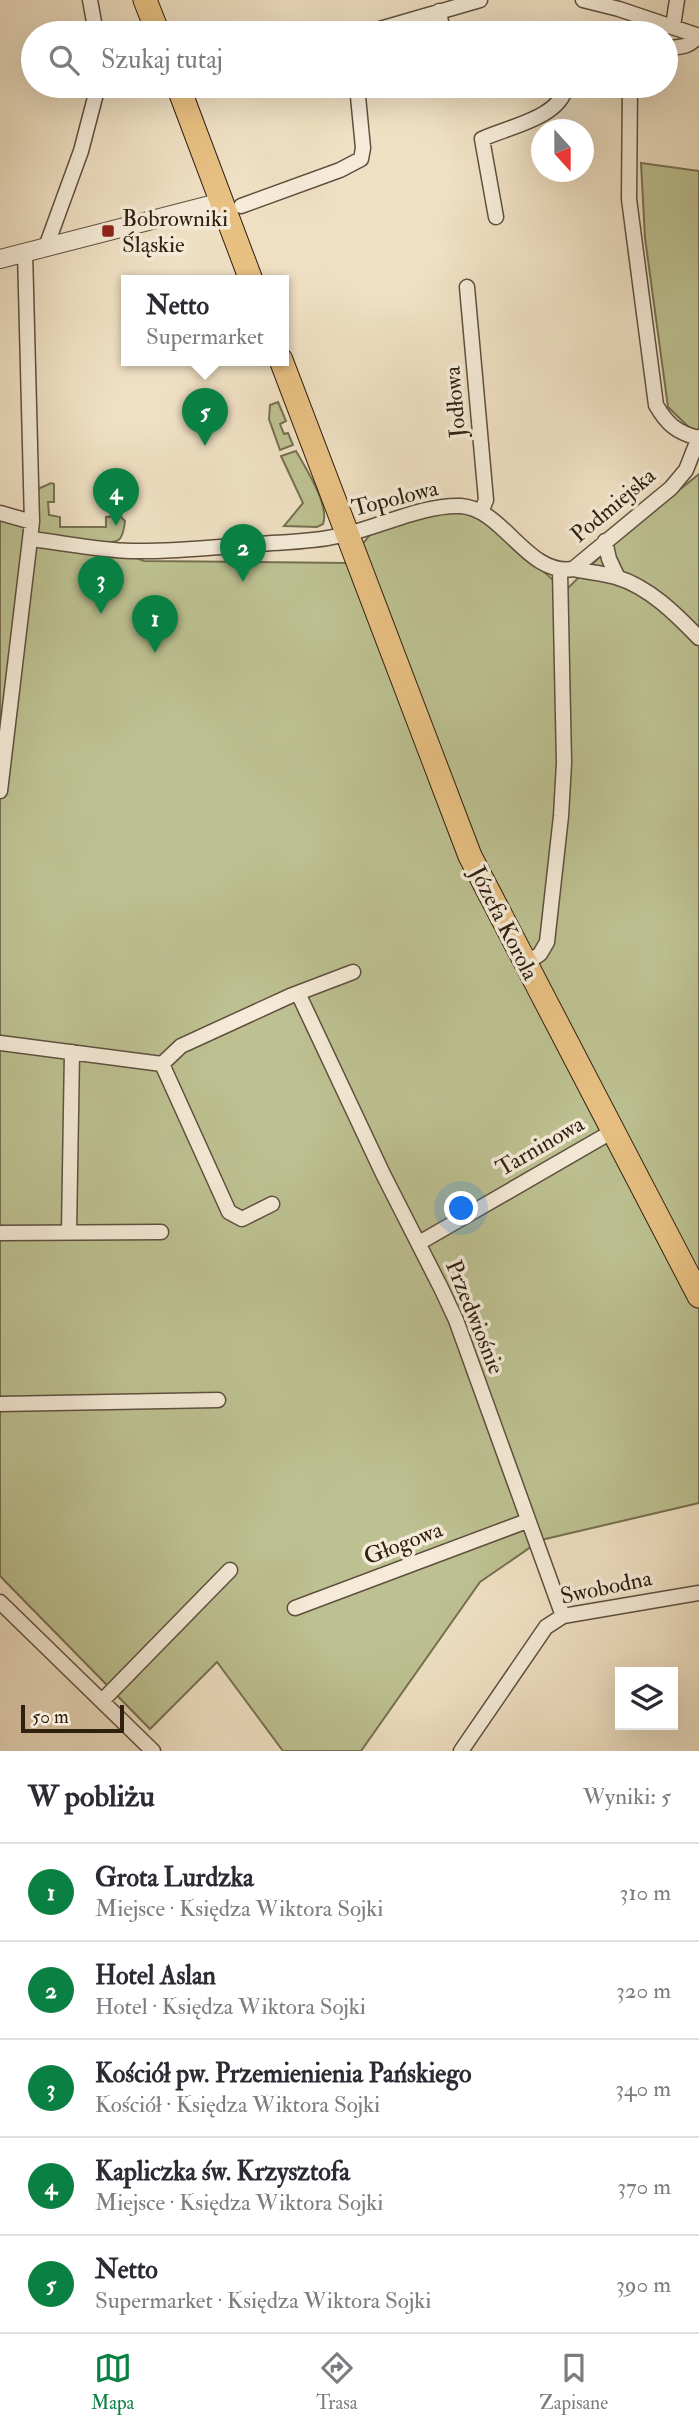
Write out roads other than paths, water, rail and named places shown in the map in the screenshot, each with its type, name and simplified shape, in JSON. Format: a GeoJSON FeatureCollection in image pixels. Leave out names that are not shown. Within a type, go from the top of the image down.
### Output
{"type":"FeatureCollection","features":[{"type":"Feature","properties":{"kind":"highway"},"geometry":{"type":"LineString","coordinates":[[145,0],[153,21]]}},
{"type":"Feature","properties":{"kind":"highway"},"geometry":{"type":"LineString","coordinates":[[183,98],[232,204],[250,275]]}},
{"type":"Feature","properties":{"kind":"highway","name":"Józefa Korola"},"geometry":{"type":"LineString","coordinates":[[283,366],[470,856],[699,1296]]}},
{"type":"Feature","properties":{"kind":"street"},"geometry":{"type":"LineString","coordinates":[[90,0],[94,21]]}},
{"type":"Feature","properties":{"kind":"street"},"geometry":{"type":"LineString","coordinates":[[406,21],[480,0]]}},
{"type":"Feature","properties":{"kind":"street"},"geometry":{"type":"LineString","coordinates":[[583,0],[656,21]]}},
{"type":"Feature","properties":{"kind":"street"},"geometry":{"type":"LineString","coordinates":[[674,21],[677,0]]}},
{"type":"Feature","properties":{"kind":"street"},"geometry":{"type":"LineString","coordinates":[[439,11],[441,21]]}},
{"type":"Feature","properties":{"kind":"street"},"geometry":{"type":"LineString","coordinates":[[678,28],[698,36],[692,44],[678,47]]}},
{"type":"Feature","properties":{"kind":"street"},"geometry":{"type":"LineString","coordinates":[[46,247],[81,151],[95,98]]}},
{"type":"Feature","properties":{"kind":"street"},"geometry":{"type":"LineString","coordinates":[[0,259],[232,204],[340,170],[361,159],[363,148],[358,98]]}},
{"type":"Feature","properties":{"kind":"street"},"geometry":{"type":"LineString","coordinates":[[496,216],[482,139],[527,122],[556,107],[562,98]]}},
{"type":"Feature","properties":{"kind":"street","name":"Podmiejska"},"geometry":{"type":"LineString","coordinates":[[525,964],[540,954],[547,942],[561,816],[566,570],[671,488],[686,470],[698,437],[681,433],[667,423],[656,404],[629,199],[630,98]]}},
{"type":"Feature","properties":{"kind":"street"},"geometry":{"type":"LineString","coordinates":[[0,791],[2,744],[32,522],[26,252]]}},
{"type":"Feature","properties":{"kind":"street","name":"Jodłowa"},"geometry":{"type":"LineString","coordinates":[[467,287],[486,500],[481,513]]}},
{"type":"Feature","properties":{"kind":"street","name":"Topolowa"},"geometry":{"type":"LineString","coordinates":[[31,539],[143,550],[305,540],[346,534],[442,507],[460,506],[481,513],[545,565],[618,578],[651,595],[670,609],[699,638]]}},
{"type":"Feature","properties":{"kind":"street"},"geometry":{"type":"LineString","coordinates":[[0,513],[32,522]]}},
{"type":"Feature","properties":{"kind":"street"},"geometry":{"type":"LineString","coordinates":[[606,541],[608,559],[618,578]]}},
{"type":"Feature","properties":{"kind":"street"},"geometry":{"type":"LineString","coordinates":[[162,1064],[181,1046],[298,993],[353,972]]}},
{"type":"Feature","properties":{"kind":"street","name":"Przedwiośnie"},"geometry":{"type":"LineString","coordinates":[[298,993],[383,1174],[456,1320],[563,1616]]}},
{"type":"Feature","properties":{"kind":"street"},"geometry":{"type":"LineString","coordinates":[[0,1043],[162,1064]]}},
{"type":"Feature","properties":{"kind":"street"},"geometry":{"type":"LineString","coordinates":[[69,1232],[72,1052]]}},
{"type":"Feature","properties":{"kind":"street"},"geometry":{"type":"LineString","coordinates":[[162,1064],[229,1212],[242,1219],[272,1204]]}},
{"type":"Feature","properties":{"kind":"street","name":"Tarninowa"},"geometry":{"type":"LineString","coordinates":[[419,1243],[612,1131]]}},
{"type":"Feature","properties":{"kind":"street"},"geometry":{"type":"LineString","coordinates":[[0,1233],[161,1232]]}},
{"type":"Feature","properties":{"kind":"street"},"geometry":{"type":"LineString","coordinates":[[0,1404],[218,1400]]}},
{"type":"Feature","properties":{"kind":"street","name":"Głogowa"},"geometry":{"type":"LineString","coordinates":[[295,1608],[527,1521]]}},
{"type":"Feature","properties":{"kind":"street"},"geometry":{"type":"LineString","coordinates":[[102,1701],[230,1570]]}},
{"type":"Feature","properties":{"kind":"street","name":"Swobodna"},"geometry":{"type":"LineString","coordinates":[[463,1750],[546,1627],[563,1616],[699,1593]]}},
{"type":"Feature","properties":{"kind":"street"},"geometry":{"type":"LineString","coordinates":[[0,1602],[153,1751]]}},
{"type":"Feature","properties":{"kind":"place","name":"Bobrowniki Śląskie"},"geometry":{"type":"Point","coordinates":[108,231]}},
{"type":"Feature","properties":{"kind":"place","name":"Netto"},"geometry":{"type":"Point","coordinates":[205,446]}},
{"type":"Feature","properties":{"kind":"place","name":"Kapliczka św. Krzysztofa"},"geometry":{"type":"Point","coordinates":[116,526]}},
{"type":"Feature","properties":{"kind":"place","name":"Hotel Aslan"},"geometry":{"type":"Point","coordinates":[243,582]}},
{"type":"Feature","properties":{"kind":"place","name":"Kościół pw. Przemienienia Pańskiego"},"geometry":{"type":"Point","coordinates":[101,614]}},
{"type":"Feature","properties":{"kind":"place","name":"Grota Lurdzka"},"geometry":{"type":"Point","coordinates":[155,653]}}]}
